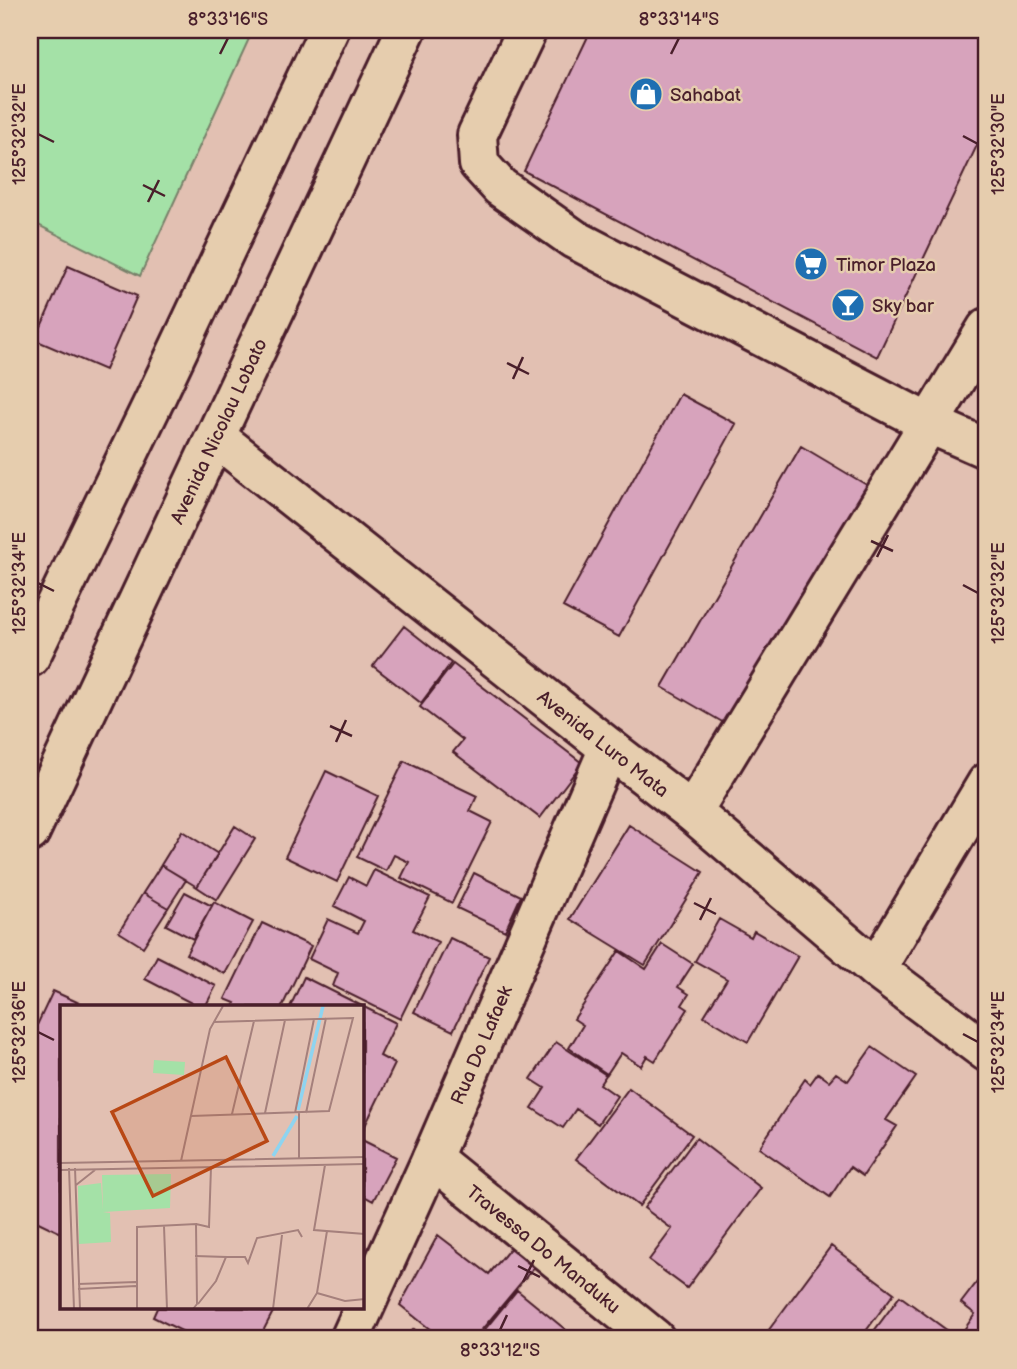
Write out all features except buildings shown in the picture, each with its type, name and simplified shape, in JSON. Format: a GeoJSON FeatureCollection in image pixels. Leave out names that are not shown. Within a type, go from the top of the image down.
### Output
{"type":"FeatureCollection","features":[{"type":"Feature","properties":{"kind":"main road"},"geometry":{"type":"LineString","coordinates":[[30,657],[329,30]]}},
{"type":"Feature","properties":{"kind":"main road","name":"Avenida Nicolau Lobato"},"geometry":{"type":"LineString","coordinates":[[30,832],[407,30]]}},
{"type":"Feature","properties":{"kind":"main road"},"geometry":{"type":"LineString","coordinates":[[527,30],[477,135],[479,164],[500,187],[574,239],[930,424],[987,449]]}},
{"type":"Feature","properties":{"kind":"main road"},"geometry":{"type":"LineString","coordinates":[[692,812],[987,328]]}},
{"type":"Feature","properties":{"kind":"main road","name":"Avenida Luro Mata"},"geometry":{"type":"LineString","coordinates":[[216,437],[692,812],[876,969],[987,1052]]}},
{"type":"Feature","properties":{"kind":"main road","name":"Rua Do Lafaek"},"geometry":{"type":"LineString","coordinates":[[364,1308],[432,1158],[609,748]]}},
{"type":"Feature","properties":{"kind":"main road"},"geometry":{"type":"LineString","coordinates":[[876,969],[987,783]]}},
{"type":"Feature","properties":{"kind":"main road","name":"Travessa Do Manduku"},"geometry":{"type":"LineString","coordinates":[[432,1158],[655,1339]]}},
{"type":"Feature","properties":{"kind":"main road","name":"Rua Do Lafaek"},"geometry":{"type":"LineString","coordinates":[[350,1339],[363,1310]]}},
{"type":"Feature","properties":{"kind":"green space"},"geometry":{"type":"Polygon","coordinates":[[[30,30],[253,30],[140,276],[30,221],[30,30]]]}},
{"type":"Feature","properties":{"kind":"place","name":"Sahabat"},"geometry":{"type":"Point","coordinates":[646,94]}},
{"type":"Feature","properties":{"kind":"place","name":"Timor Plaza"},"geometry":{"type":"Point","coordinates":[811,264]}},
{"type":"Feature","properties":{"kind":"place","name":"Sky bar"},"geometry":{"type":"Point","coordinates":[848,305]}}]}
